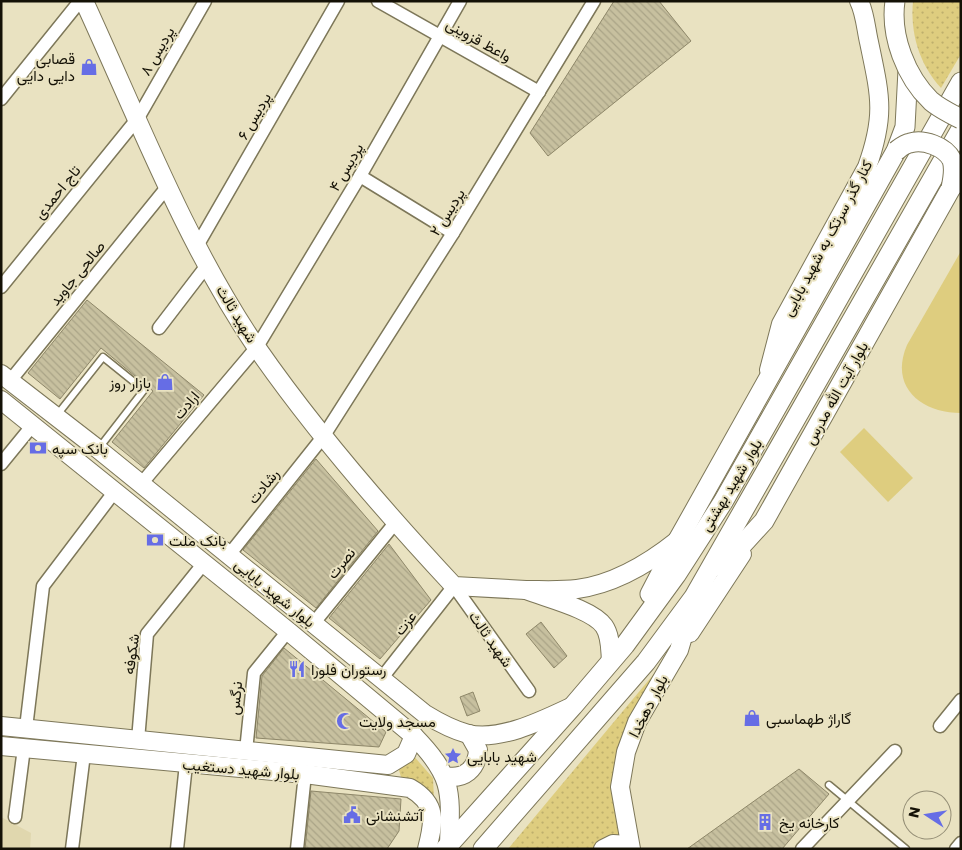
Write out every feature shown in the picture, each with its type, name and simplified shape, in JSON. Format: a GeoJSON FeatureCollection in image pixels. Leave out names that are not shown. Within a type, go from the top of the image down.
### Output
{"type":"FeatureCollection","features":[{"type":"Feature","properties":{"kind":"main road"},"geometry":{"type":"LineString","coordinates":[[884,1],[908,70],[932,102],[961,119]]}},
{"type":"Feature","properties":{"kind":"main road"},"geometry":{"type":"LineString","coordinates":[[895,1],[896,39]]}},
{"type":"Feature","properties":{"kind":"main road"},"geometry":{"type":"LineString","coordinates":[[625,645],[678,540],[896,152],[905,127],[908,70]]}},
{"type":"Feature","properties":{"kind":"main road","name":"بلوار شهید بهشتی"},"geometry":{"type":"LineString","coordinates":[[447,846],[573,706],[625,645],[676,575],[723,502],[961,82]]}},
{"type":"Feature","properties":{"kind":"main road","name":"بلوار شهید بهشتی"},"geometry":{"type":"LineString","coordinates":[[483,849],[646,662],[694,597],[961,129]]}},
{"type":"Feature","properties":{"kind":"main road"},"geometry":{"type":"LineString","coordinates":[[896,152],[907,143],[920,141],[936,147],[947,154],[954,170],[956,183]]}},
{"type":"Feature","properties":{"kind":"main road","name":"بلوار آیت الله مدرس"},"geometry":{"type":"LineString","coordinates":[[694,597],[764,521],[956,183]]}},
{"type":"Feature","properties":{"kind":"street"},"geometry":{"type":"LineString","coordinates":[[1,99],[82,1]]}},
{"type":"Feature","properties":{"kind":"street","name":"شهید ثالث"},"geometry":{"type":"LineString","coordinates":[[82,1],[197,246],[257,347],[323,438],[395,523],[454,586],[528,691]]}},
{"type":"Feature","properties":{"kind":"street","name":"پردیس ۸"},"geometry":{"type":"LineString","coordinates":[[138,118],[205,1]]}},
{"type":"Feature","properties":{"kind":"street","name":"پردیس ۶"},"geometry":{"type":"LineString","coordinates":[[197,246],[338,1]]}},
{"type":"Feature","properties":{"kind":"street","name":"واعظ قزوینی"},"geometry":{"type":"LineString","coordinates":[[378,1],[439,37],[540,92]]}},
{"type":"Feature","properties":{"kind":"street","name":"پردیس ۴"},"geometry":{"type":"LineString","coordinates":[[257,347],[360,176],[460,1]]}},
{"type":"Feature","properties":{"kind":"street","name":"پردیس ۲"},"geometry":{"type":"LineString","coordinates":[[323,438],[453,233],[594,1]]}},
{"type":"Feature","properties":{"kind":"street","name":"کنار گذر سرتک به شهید بابایی"},"geometry":{"type":"LineString","coordinates":[[764,386],[781,324],[867,167],[875,144],[880,119],[880,95],[859,1]]}},
{"type":"Feature","properties":{"kind":"street","name":"تاج احمدی"},"geometry":{"type":"LineString","coordinates":[[1,287],[138,118]]}},
{"type":"Feature","properties":{"kind":"street"},"geometry":{"type":"LineString","coordinates":[[360,176],[453,233]]}},
{"type":"Feature","properties":{"kind":"street","name":"صالحی جاوید"},"geometry":{"type":"LineString","coordinates":[[6,377],[168,186]]}},
{"type":"Feature","properties":{"kind":"street"},"geometry":{"type":"LineString","coordinates":[[159,328],[208,264]]}},
{"type":"Feature","properties":{"kind":"street","name":"ارادت"},"geometry":{"type":"LineString","coordinates":[[141,484],[257,347]]}},
{"type":"Feature","properties":{"kind":"street","name":"بلوار شهید بابایی"},"geometry":{"type":"LineString","coordinates":[[6,377],[98,449],[424,714],[469,734],[501,733],[535,724],[573,706]]}},
{"type":"Feature","properties":{"kind":"street","name":"بلوار شهید بابایی"},"geometry":{"type":"LineString","coordinates":[[1,400],[204,562],[414,736],[430,752],[445,776],[451,797],[447,846]]}},
{"type":"Feature","properties":{"kind":"street"},"geometry":{"type":"LineString","coordinates":[[1,464],[32,426]]}},
{"type":"Feature","properties":{"kind":"street","name":"رشادت"},"geometry":{"type":"LineString","coordinates":[[229,555],[323,438]]}},
{"type":"Feature","properties":{"kind":"street"},"geometry":{"type":"LineString","coordinates":[[15,817],[43,586],[116,491]]}},
{"type":"Feature","properties":{"kind":"street"},"geometry":{"type":"LineString","coordinates":[[679,650],[764,521]]}},
{"type":"Feature","properties":{"kind":"street","name":"نصرت"},"geometry":{"type":"LineString","coordinates":[[313,624],[395,523]]}},
{"type":"Feature","properties":{"kind":"street","name":"شهید ثالث"},"geometry":{"type":"LineString","coordinates":[[454,586],[526,590],[577,589],[612,580],[654,559],[678,540]]}},
{"type":"Feature","properties":{"kind":"street","name":"شکوفه"},"geometry":{"type":"LineString","coordinates":[[138,740],[147,634],[204,562]]}},
{"type":"Feature","properties":{"kind":"street","name":"عزت"},"geometry":{"type":"LineString","coordinates":[[381,679],[454,586]]}},
{"type":"Feature","properties":{"kind":"street","name":"شهید ثالث"},"geometry":{"type":"LineString","coordinates":[[526,590],[595,616],[605,627],[610,644],[611,661]]}},
{"type":"Feature","properties":{"kind":"street","name":"بلوار دهخدا"},"geometry":{"type":"LineString","coordinates":[[630,847],[620,787],[626,752],[637,722],[679,650],[694,597]]}},
{"type":"Feature","properties":{"kind":"street","name":"نرگس"},"geometry":{"type":"LineString","coordinates":[[246,751],[254,673],[288,631]]}},
{"type":"Feature","properties":{"kind":"street"},"geometry":{"type":"LineString","coordinates":[[940,726],[961,700]]}},
{"type":"Feature","properties":{"kind":"street","name":"بلوار شهید دستغیب"},"geometry":{"type":"LineString","coordinates":[[1,726],[388,765]]}},
{"type":"Feature","properties":{"kind":"street"},"geometry":{"type":"LineString","coordinates":[[445,776],[458,777],[473,768],[478,750],[469,734]]}},
{"type":"Feature","properties":{"kind":"street"},"geometry":{"type":"LineString","coordinates":[[389,784],[392,774],[388,765],[406,754],[414,736]]}},
{"type":"Feature","properties":{"kind":"street","name":"بلوار شهید دستغیب"},"geometry":{"type":"LineString","coordinates":[[1,746],[305,774],[410,788],[422,795],[431,807],[433,826],[428,849]]}},
{"type":"Feature","properties":{"kind":"street"},"geometry":{"type":"LineString","coordinates":[[802,849],[895,751]]}},
{"type":"Feature","properties":{"kind":"street"},"geometry":{"type":"LineString","coordinates":[[72,849],[84,754]]}},
{"type":"Feature","properties":{"kind":"street"},"geometry":{"type":"LineString","coordinates":[[177,849],[186,764]]}},
{"type":"Feature","properties":{"kind":"street"},"geometry":{"type":"LineString","coordinates":[[297,849],[305,774]]}},
{"type":"Feature","properties":{"kind":"street"},"geometry":{"type":"LineString","coordinates":[[956,849],[961,843]]}},
{"type":"Feature","properties":{"kind":"street"},"geometry":{"type":"LineString","coordinates":[[603,849],[613,844],[630,847]]}},
{"type":"Feature","properties":{"kind":"lane"},"geometry":{"type":"LineString","coordinates":[[57,416],[103,357],[117,368],[144,390],[98,449]]}},
{"type":"Feature","properties":{"kind":"lane"},"geometry":{"type":"LineString","coordinates":[[829,785],[906,849]]}},
{"type":"Feature","properties":{"kind":"shaded area"},"geometry":{"type":"Polygon","coordinates":[[[913,1],[961,1],[961,54],[941,88],[927,69],[918,48],[913,25],[913,1]]]}},
{"type":"Feature","properties":{"kind":"shaded area"},"geometry":{"type":"Polygon","coordinates":[[[961,251],[961,413],[946,412],[922,403],[912,395],[902,373],[907,345],[961,251]]]}},
{"type":"Feature","properties":{"kind":"shaded area"},"geometry":{"type":"Polygon","coordinates":[[[864,428],[913,478],[888,502],[840,452],[864,428]]]}},
{"type":"Feature","properties":{"kind":"shaded area"},"geometry":{"type":"Polygon","coordinates":[[[679,650],[626,752],[631,849],[508,849],[653,675],[679,650]]]}},
{"type":"Feature","properties":{"kind":"shaded area"},"geometry":{"type":"Polygon","coordinates":[[[412,754],[433,778],[434,799],[420,784],[401,777],[398,767],[412,754]]]}},
{"type":"Feature","properties":{"kind":"shaded area"},"geometry":{"type":"Polygon","coordinates":[[[1,817],[31,833],[30,849],[1,849],[1,817]]]}},
{"type":"Feature","properties":{"kind":"building"},"geometry":{"type":"Polygon","coordinates":[[[614,1],[659,1],[691,41],[548,156],[530,133],[614,1]]]}},
{"type":"Feature","properties":{"kind":"building","name":"بازار روز"},"geometry":{"type":"Polygon","coordinates":[[[87,300],[204,395],[144,468],[112,442],[153,391],[101,348],[60,399],[28,373],[87,300]]]}},
{"type":"Feature","properties":{"kind":"building"},"geometry":{"type":"Polygon","coordinates":[[[316,459],[378,531],[316,608],[243,550],[316,459]]]}},
{"type":"Feature","properties":{"kind":"building"},"geometry":{"type":"Polygon","coordinates":[[[389,544],[431,600],[380,659],[329,618],[389,544]]]}},
{"type":"Feature","properties":{"kind":"building"},"geometry":{"type":"Polygon","coordinates":[[[541,622],[567,656],[554,668],[526,634],[541,622]]]}},
{"type":"Feature","properties":{"kind":"building"},"geometry":{"type":"Polygon","coordinates":[[[284,648],[386,732],[379,747],[256,738],[262,676],[284,648]]]}},
{"type":"Feature","properties":{"kind":"building"},"geometry":{"type":"Polygon","coordinates":[[[473,692],[480,711],[467,716],[460,697],[473,692]]]}},
{"type":"Feature","properties":{"kind":"building","name":"کارخانه یخ"},"geometry":{"type":"Polygon","coordinates":[[[799,769],[829,794],[782,849],[687,849],[799,769]]]}},
{"type":"Feature","properties":{"kind":"building","name":"آتشنشانی"},"geometry":{"type":"Polygon","coordinates":[[[311,791],[401,799],[399,831],[387,849],[305,849],[311,791]]]}},
{"type":"Feature","properties":{"kind":"place","name":"قصابی دایی دایی"},"geometry":{"type":"Point","coordinates":[89,67]}},
{"type":"Feature","properties":{"kind":"place","name":"بازار روز"},"geometry":{"type":"Point","coordinates":[165,382]}},
{"type":"Feature","properties":{"kind":"place","name":"بانک سپه"},"geometry":{"type":"Point","coordinates":[38,448]}},
{"type":"Feature","properties":{"kind":"place","name":"بانک ملت"},"geometry":{"type":"Point","coordinates":[155,540]}},
{"type":"Feature","properties":{"kind":"place","name":"رستوران فلورا"},"geometry":{"type":"Point","coordinates":[297,669]}},
{"type":"Feature","properties":{"kind":"place","name":"گاراژ طهماسبی"},"geometry":{"type":"Point","coordinates":[752,718]}},
{"type":"Feature","properties":{"kind":"place","name":"مسجد ولایت"},"geometry":{"type":"Point","coordinates":[345,721]}},
{"type":"Feature","properties":{"kind":"place","name":"شهید بابایی"},"geometry":{"type":"Point","coordinates":[453,756]}},
{"type":"Feature","properties":{"kind":"place","name":"آتشنشانی"},"geometry":{"type":"Point","coordinates":[352,815]}},
{"type":"Feature","properties":{"kind":"place","name":"کارخانه یخ"},"geometry":{"type":"Point","coordinates":[765,822]}}]}
